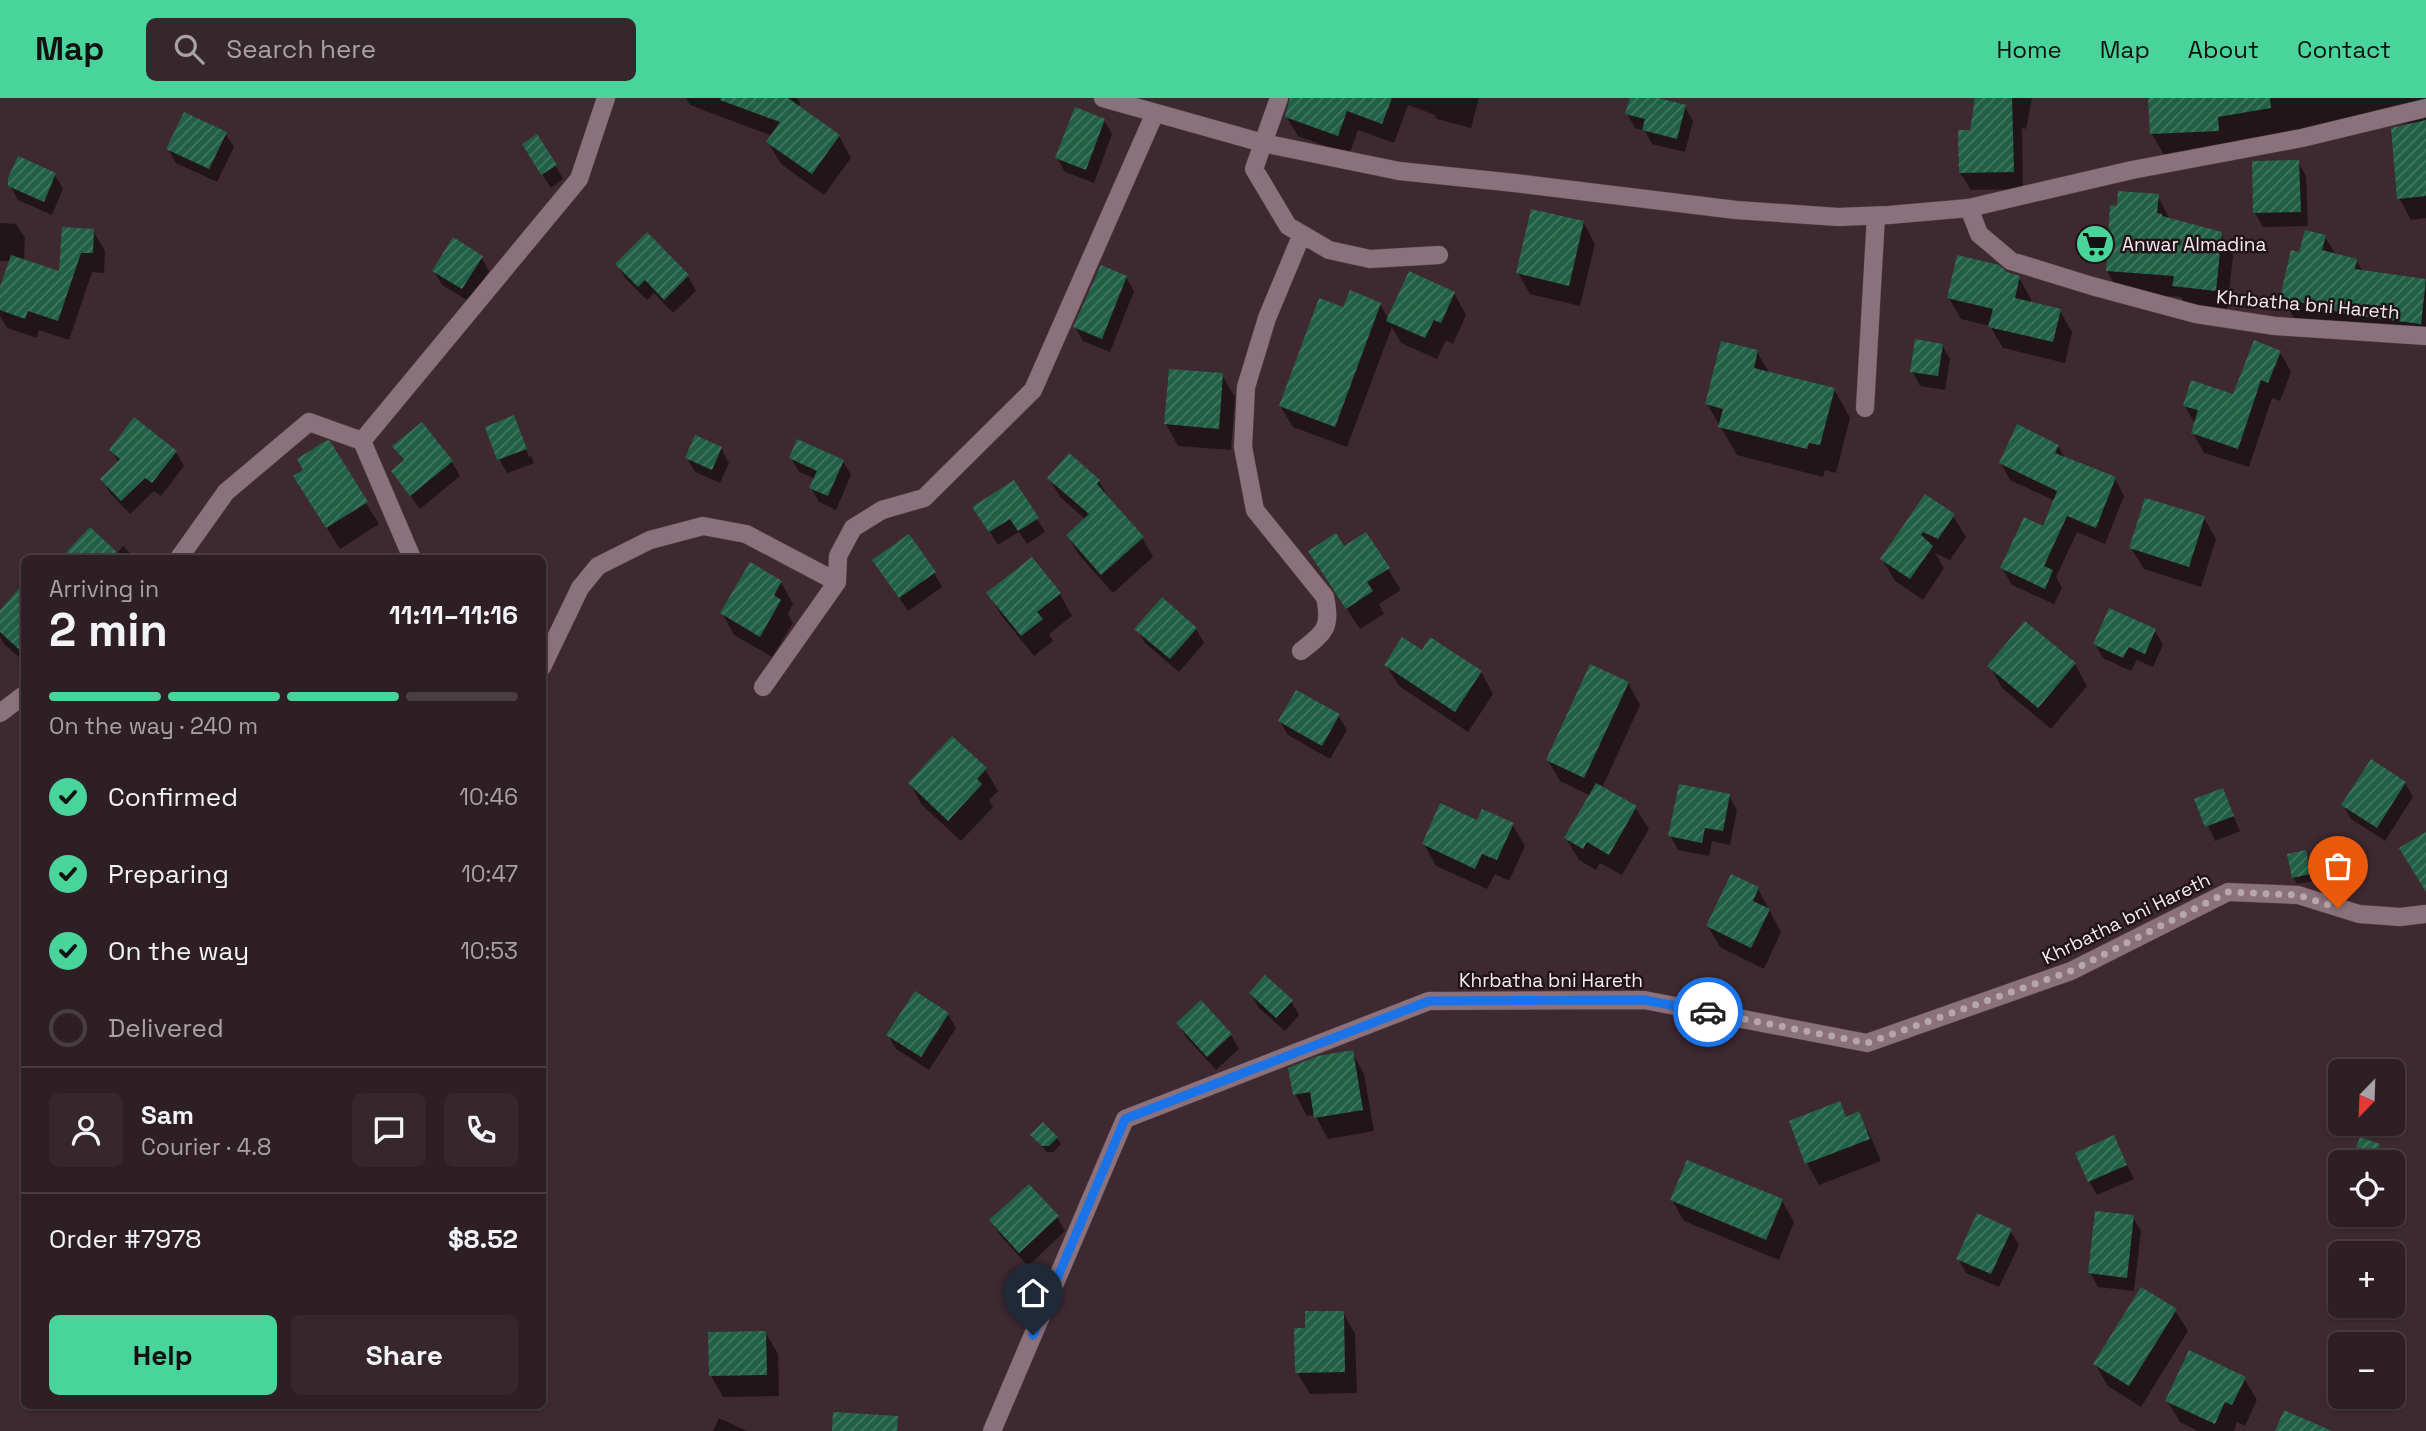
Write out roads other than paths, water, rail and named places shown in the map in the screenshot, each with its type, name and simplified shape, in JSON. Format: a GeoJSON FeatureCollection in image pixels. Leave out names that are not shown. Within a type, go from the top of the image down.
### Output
{"type":"FeatureCollection","features":[{"type":"Feature","properties":{"kind":"street"},"geometry":{"type":"LineString","coordinates":[[362,441],[579,179],[606,98]]}},
{"type":"Feature","properties":{"kind":"street"},"geometry":{"type":"LineString","coordinates":[[1103,98],[1263,143],[1399,171],[1736,210],[1838,217],[1969,208],[2132,170],[2302,138],[2426,108]]}},
{"type":"Feature","properties":{"kind":"street"},"geometry":{"type":"LineString","coordinates":[[1279,98],[1254,169],[1289,226],[1329,250],[1370,259],[1439,255]]}},
{"type":"Feature","properties":{"kind":"street"},"geometry":{"type":"LineString","coordinates":[[763,687],[837,582],[838,556],[853,528],[883,510],[924,498],[1033,390],[1155,113]]}},
{"type":"Feature","properties":{"kind":"street","name":"Khrbatha bni Hareth"},"geometry":{"type":"LineString","coordinates":[[1969,208],[1979,234],[2011,261],[2092,286],[2196,314],[2262,324],[2426,336]]}},
{"type":"Feature","properties":{"kind":"street"},"geometry":{"type":"LineString","coordinates":[[1865,408],[1876,216]]}},
{"type":"Feature","properties":{"kind":"street"},"geometry":{"type":"LineString","coordinates":[[1301,651],[1324,633],[1329,615],[1325,597],[1255,510],[1243,447],[1247,387],[1267,318],[1302,234]]}},
{"type":"Feature","properties":{"kind":"street"},"geometry":{"type":"LineString","coordinates":[[182,555],[226,492],[309,422],[362,441],[411,555]]}},
{"type":"Feature","properties":{"kind":"street"},"geometry":{"type":"LineString","coordinates":[[546,659],[580,588],[598,566],[650,540],[703,526],[746,534],[837,582]]}},
{"type":"Feature","properties":{"kind":"street"},"geometry":{"type":"LineString","coordinates":[[0,713],[8,710],[21,698]]}},
{"type":"Feature","properties":{"kind":"street","name":"Khrbatha bni Hareth"},"geometry":{"type":"LineString","coordinates":[[992,1431],[1125,1119],[1429,1001],[1644,1000],[1867,1043],[2071,971],[2228,892],[2298,895],[2359,914],[2400,917],[2426,914]]}},
{"type":"Feature","properties":{"kind":"place","name":"Anwar Almadina"},"geometry":{"type":"Point","coordinates":[2095,244]}}]}
